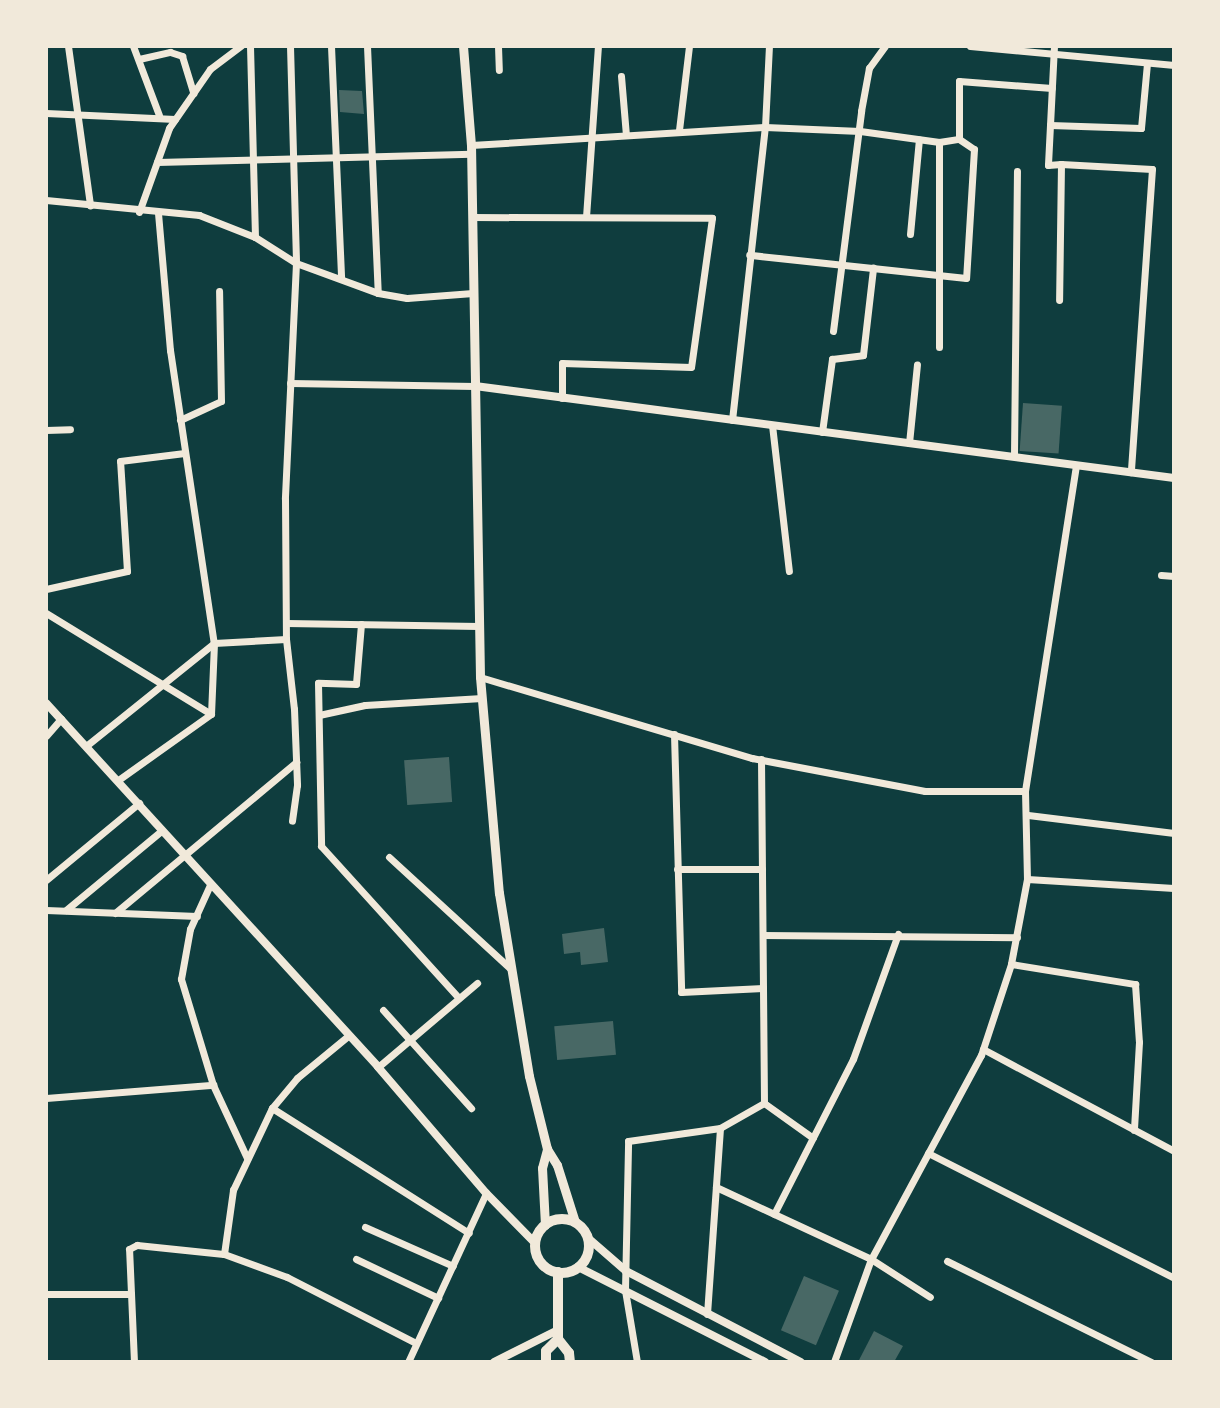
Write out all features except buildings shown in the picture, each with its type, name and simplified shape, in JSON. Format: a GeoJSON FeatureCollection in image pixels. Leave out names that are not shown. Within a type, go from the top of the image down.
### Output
{"type":"FeatureCollection","features":[{"type":"Feature","properties":{"kind":"main road"},"geometry":{"type":"LineString","coordinates":[[463,46],[471,149],[480,677],[499,893],[529,1076],[547,1149],[557,1165],[575,1222],[588,1238],[588,1249],[578,1267],[558,1272],[540,1262],[535,1243],[545,1225],[542,1168],[547,1149]]}},
{"type":"Feature","properties":{"kind":"main road"},"geometry":{"type":"LineString","coordinates":[[545,1225],[555,1220],[575,1222]]}},
{"type":"Feature","properties":{"kind":"main road"},"geometry":{"type":"LineString","coordinates":[[558,1272],[558,1334],[569,1353],[570,1362]]}},
{"type":"Feature","properties":{"kind":"main road"},"geometry":{"type":"LineString","coordinates":[[546,1362],[546,1351],[558,1334]]}},
{"type":"Feature","properties":{"kind":"street"},"geometry":{"type":"LineString","coordinates":[[68,46],[90,205]]}},
{"type":"Feature","properties":{"kind":"street"},"geometry":{"type":"LineString","coordinates":[[133,46],[159,115]]}},
{"type":"Feature","properties":{"kind":"street"},"geometry":{"type":"LineString","coordinates":[[139,212],[175,119],[210,69],[241,46]]}},
{"type":"Feature","properties":{"kind":"street"},"geometry":{"type":"LineString","coordinates":[[250,46],[255,237]]}},
{"type":"Feature","properties":{"kind":"street"},"geometry":{"type":"LineString","coordinates":[[290,46],[296,263],[285,499],[286,639],[296,762],[292,821]]}},
{"type":"Feature","properties":{"kind":"street"},"geometry":{"type":"LineString","coordinates":[[331,46],[341,278]]}},
{"type":"Feature","properties":{"kind":"street"},"geometry":{"type":"LineString","coordinates":[[367,46],[378,293]]}},
{"type":"Feature","properties":{"kind":"street"},"geometry":{"type":"LineString","coordinates":[[498,46],[499,70]]}},
{"type":"Feature","properties":{"kind":"street"},"geometry":{"type":"LineString","coordinates":[[586,217],[598,46]]}},
{"type":"Feature","properties":{"kind":"street"},"geometry":{"type":"LineString","coordinates":[[679,130],[689,46]]}},
{"type":"Feature","properties":{"kind":"street"},"geometry":{"type":"LineString","coordinates":[[732,420],[765,127],[769,46]]}},
{"type":"Feature","properties":{"kind":"street"},"geometry":{"type":"LineString","coordinates":[[833,331],[869,68],[885,46]]}},
{"type":"Feature","properties":{"kind":"street"},"geometry":{"type":"LineString","coordinates":[[970,46],[1054,50],[1174,65]]}},
{"type":"Feature","properties":{"kind":"street"},"geometry":{"type":"LineString","coordinates":[[1054,50],[1048,165],[1152,169],[1131,472]]}},
{"type":"Feature","properties":{"kind":"street"},"geometry":{"type":"LineString","coordinates":[[139,59],[170,52],[182,56],[193,93]]}},
{"type":"Feature","properties":{"kind":"street"},"geometry":{"type":"LineString","coordinates":[[1050,125],[1141,128],[1147,63]]}},
{"type":"Feature","properties":{"kind":"street"},"geometry":{"type":"LineString","coordinates":[[621,76],[626,135]]}},
{"type":"Feature","properties":{"kind":"street"},"geometry":{"type":"LineString","coordinates":[[959,139],[959,81],[1052,88]]}},
{"type":"Feature","properties":{"kind":"street"},"geometry":{"type":"LineString","coordinates":[[46,113],[159,115],[175,119]]}},
{"type":"Feature","properties":{"kind":"street"},"geometry":{"type":"LineString","coordinates":[[157,162],[372,156],[679,130],[765,127],[860,131],[939,142],[959,139],[974,149],[966,278],[749,255]]}},
{"type":"Feature","properties":{"kind":"street"},"geometry":{"type":"LineString","coordinates":[[910,234],[919,139]]}},
{"type":"Feature","properties":{"kind":"street"},"geometry":{"type":"LineString","coordinates":[[939,142],[939,347]]}},
{"type":"Feature","properties":{"kind":"street"},"geometry":{"type":"LineString","coordinates":[[1059,300],[1061,164]]}},
{"type":"Feature","properties":{"kind":"street"},"geometry":{"type":"LineString","coordinates":[[1014,455],[1017,171]]}},
{"type":"Feature","properties":{"kind":"street"},"geometry":{"type":"LineString","coordinates":[[46,200],[139,212],[199,215],[255,237],[296,263],[378,293],[407,298],[473,293]]}},
{"type":"Feature","properties":{"kind":"street"},"geometry":{"type":"LineString","coordinates":[[158,213],[180,420],[214,643],[211,714]]}},
{"type":"Feature","properties":{"kind":"street"},"geometry":{"type":"LineString","coordinates":[[472,217],[712,218],[691,367],[562,363],[562,398]]}},
{"type":"Feature","properties":{"kind":"street"},"geometry":{"type":"LineString","coordinates":[[822,432],[832,359],[863,355],[873,268]]}},
{"type":"Feature","properties":{"kind":"street"},"geometry":{"type":"LineString","coordinates":[[180,420],[221,401],[219,291]]}},
{"type":"Feature","properties":{"kind":"street"},"geometry":{"type":"LineString","coordinates":[[909,443],[917,364]]}},
{"type":"Feature","properties":{"kind":"street"},"geometry":{"type":"LineString","coordinates":[[290,383],[475,386],[1174,478]]}},
{"type":"Feature","properties":{"kind":"street"},"geometry":{"type":"LineString","coordinates":[[772,425],[789,571]]}},
{"type":"Feature","properties":{"kind":"street"},"geometry":{"type":"LineString","coordinates":[[46,430],[70,429]]}},
{"type":"Feature","properties":{"kind":"street"},"geometry":{"type":"LineString","coordinates":[[46,589],[127,571],[120,461],[185,453]]}},
{"type":"Feature","properties":{"kind":"street"},"geometry":{"type":"LineString","coordinates":[[834,1362],[871,1259],[983,1049],[1011,964],[1027,879],[1028,815],[1025,791],[1076,465]]}},
{"type":"Feature","properties":{"kind":"street"},"geometry":{"type":"LineString","coordinates":[[1161,575],[1174,576]]}},
{"type":"Feature","properties":{"kind":"street"},"geometry":{"type":"LineString","coordinates":[[46,613],[211,714]]}},
{"type":"Feature","properties":{"kind":"street"},"geometry":{"type":"LineString","coordinates":[[286,623],[479,626]]}},
{"type":"Feature","properties":{"kind":"street"},"geometry":{"type":"LineString","coordinates":[[361,624],[356,684],[318,683],[321,846],[459,998]]}},
{"type":"Feature","properties":{"kind":"street"},"geometry":{"type":"LineString","coordinates":[[86,746],[214,643],[286,639]]}},
{"type":"Feature","properties":{"kind":"street"},"geometry":{"type":"LineString","coordinates":[[480,677],[761,759],[925,791],[1025,791]]}},
{"type":"Feature","properties":{"kind":"street"},"geometry":{"type":"LineString","coordinates":[[319,715],[365,705],[482,698]]}},
{"type":"Feature","properties":{"kind":"street"},"geometry":{"type":"LineString","coordinates":[[46,703],[378,1067],[486,1193],[535,1243]]}},
{"type":"Feature","properties":{"kind":"street"},"geometry":{"type":"LineString","coordinates":[[118,780],[211,714]]}},
{"type":"Feature","properties":{"kind":"street"},"geometry":{"type":"LineString","coordinates":[[46,736],[61,719]]}},
{"type":"Feature","properties":{"kind":"street"},"geometry":{"type":"LineString","coordinates":[[674,734],[681,992],[763,988]]}},
{"type":"Feature","properties":{"kind":"street"},"geometry":{"type":"LineString","coordinates":[[761,759],[764,1103]]}},
{"type":"Feature","properties":{"kind":"street"},"geometry":{"type":"LineString","coordinates":[[115,913],[296,762]]}},
{"type":"Feature","properties":{"kind":"street"},"geometry":{"type":"LineString","coordinates":[[46,880],[139,803]]}},
{"type":"Feature","properties":{"kind":"street"},"geometry":{"type":"LineString","coordinates":[[1028,815],[1174,833]]}},
{"type":"Feature","properties":{"kind":"street"},"geometry":{"type":"LineString","coordinates":[[66,910],[161,831]]}},
{"type":"Feature","properties":{"kind":"street"},"geometry":{"type":"LineString","coordinates":[[389,857],[512,970]]}},
{"type":"Feature","properties":{"kind":"street"},"geometry":{"type":"LineString","coordinates":[[677,869],[762,869]]}},
{"type":"Feature","properties":{"kind":"street"},"geometry":{"type":"LineString","coordinates":[[1027,879],[1174,888]]}},
{"type":"Feature","properties":{"kind":"street"},"geometry":{"type":"LineString","coordinates":[[210,885],[183,953],[181,979],[213,1085],[247,1158]]}},
{"type":"Feature","properties":{"kind":"street"},"geometry":{"type":"LineString","coordinates":[[46,910],[197,916]]}},
{"type":"Feature","properties":{"kind":"street"},"geometry":{"type":"LineString","coordinates":[[774,1214],[853,1059],[898,934]]}},
{"type":"Feature","properties":{"kind":"street"},"geometry":{"type":"LineString","coordinates":[[763,935],[1017,937]]}},
{"type":"Feature","properties":{"kind":"street"},"geometry":{"type":"LineString","coordinates":[[1011,964],[1135,984],[1139,1042],[1134,1130]]}},
{"type":"Feature","properties":{"kind":"street"},"geometry":{"type":"LineString","coordinates":[[378,1067],[477,983]]}},
{"type":"Feature","properties":{"kind":"street"},"geometry":{"type":"LineString","coordinates":[[383,1010],[471,1108]]}},
{"type":"Feature","properties":{"kind":"street"},"geometry":{"type":"LineString","coordinates":[[224,1254],[233,1190],[272,1108],[297,1078],[348,1036]]}},
{"type":"Feature","properties":{"kind":"street"},"geometry":{"type":"LineString","coordinates":[[983,1049],[1174,1151]]}},
{"type":"Feature","properties":{"kind":"street"},"geometry":{"type":"LineString","coordinates":[[46,1098],[213,1085]]}},
{"type":"Feature","properties":{"kind":"street"},"geometry":{"type":"LineString","coordinates":[[764,1103],[813,1138]]}},
{"type":"Feature","properties":{"kind":"street"},"geometry":{"type":"LineString","coordinates":[[637,1362],[625,1290],[628,1141],[720,1128],[764,1103]]}},
{"type":"Feature","properties":{"kind":"street"},"geometry":{"type":"LineString","coordinates":[[272,1108],[469,1233]]}},
{"type":"Feature","properties":{"kind":"street"},"geometry":{"type":"LineString","coordinates":[[707,1314],[720,1128]]}},
{"type":"Feature","properties":{"kind":"street"},"geometry":{"type":"LineString","coordinates":[[928,1153],[1174,1278]]}},
{"type":"Feature","properties":{"kind":"street"},"geometry":{"type":"LineString","coordinates":[[716,1187],[871,1259],[930,1297]]}},
{"type":"Feature","properties":{"kind":"street"},"geometry":{"type":"LineString","coordinates":[[408,1362],[486,1193]]}},
{"type":"Feature","properties":{"kind":"street"},"geometry":{"type":"LineString","coordinates":[[365,1227],[453,1266]]}},
{"type":"Feature","properties":{"kind":"street"},"geometry":{"type":"LineString","coordinates":[[588,1238],[626,1271],[801,1362]]}},
{"type":"Feature","properties":{"kind":"street"},"geometry":{"type":"LineString","coordinates":[[134,1362],[129,1249],[137,1245],[224,1254],[287,1277],[416,1343]]}},
{"type":"Feature","properties":{"kind":"street"},"geometry":{"type":"LineString","coordinates":[[356,1259],[438,1298]]}},
{"type":"Feature","properties":{"kind":"street"},"geometry":{"type":"LineString","coordinates":[[947,1261],[1151,1362]]}},
{"type":"Feature","properties":{"kind":"street"},"geometry":{"type":"LineString","coordinates":[[578,1267],[765,1362]]}},
{"type":"Feature","properties":{"kind":"street"},"geometry":{"type":"LineString","coordinates":[[46,1294],[131,1294]]}},
{"type":"Feature","properties":{"kind":"street"},"geometry":{"type":"LineString","coordinates":[[494,1362],[558,1334]]}}]}
